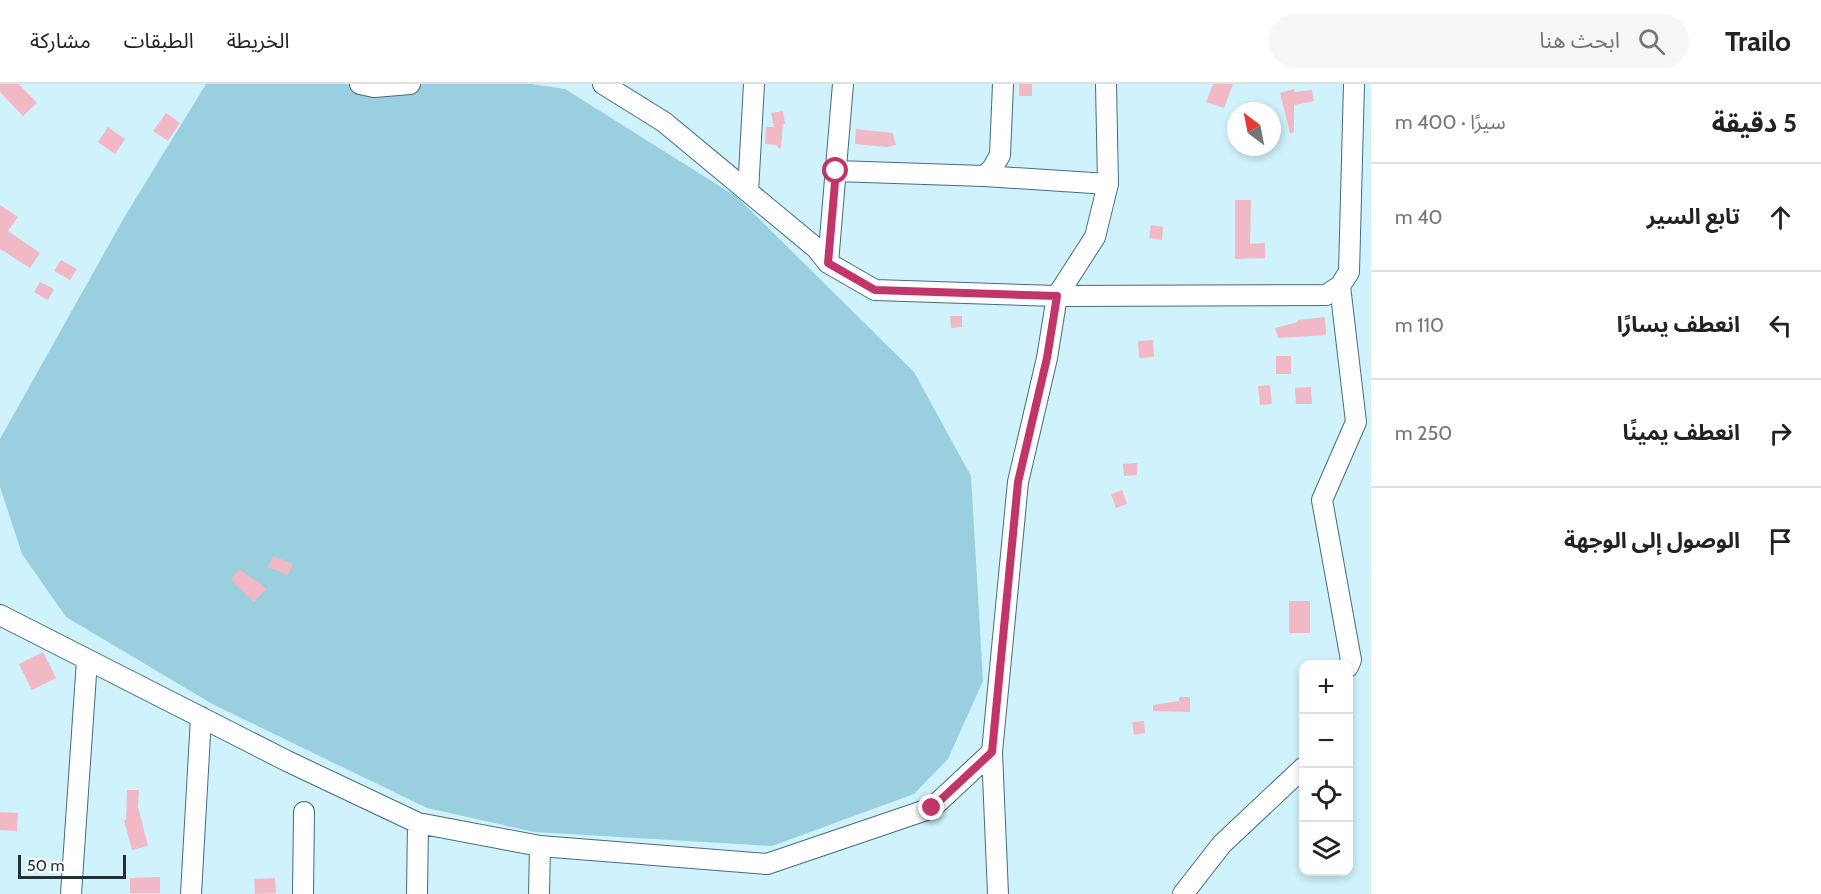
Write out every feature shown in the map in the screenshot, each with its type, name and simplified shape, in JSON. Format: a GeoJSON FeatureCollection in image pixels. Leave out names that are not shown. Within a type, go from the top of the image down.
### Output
{"type":"FeatureCollection","features":[{"type":"Feature","properties":{"kind":"street"},"geometry":{"type":"LineString","coordinates":[[360,84],[374,87],[410,84]]}},
{"type":"Feature","properties":{"kind":"street"},"geometry":{"type":"LineString","coordinates":[[603,84],[664,122],[816,248],[828,263],[875,290],[1057,296],[1326,295],[1340,286],[1349,272],[1354,84]]}},
{"type":"Feature","properties":{"kind":"street"},"geometry":{"type":"LineString","coordinates":[[748,192],[754,84]]}},
{"type":"Feature","properties":{"kind":"street"},"geometry":{"type":"LineString","coordinates":[[828,263],[843,84]]}},
{"type":"Feature","properties":{"kind":"street"},"geometry":{"type":"LineString","coordinates":[[984,176],[992,169],[1000,155],[1003,84]]}},
{"type":"Feature","properties":{"kind":"street"},"geometry":{"type":"LineString","coordinates":[[998,894],[992,752],[1018,482],[1047,358],[1057,296],[1095,237],[1108,183],[1106,84]]}},
{"type":"Feature","properties":{"kind":"street"},"geometry":{"type":"LineString","coordinates":[[836,171],[1108,183]]}},
{"type":"Feature","properties":{"kind":"street"},"geometry":{"type":"LineString","coordinates":[[1340,286],[1356,422],[1322,500],[1351,660]]}},
{"type":"Feature","properties":{"kind":"street"},"geometry":{"type":"LineString","coordinates":[[0,615],[287,761],[418,823],[540,846],[767,864],[932,808],[992,752]]}},
{"type":"Feature","properties":{"kind":"street"},"geometry":{"type":"LineString","coordinates":[[71,894],[87,660]]}},
{"type":"Feature","properties":{"kind":"street"},"geometry":{"type":"LineString","coordinates":[[191,894],[201,717]]}},
{"type":"Feature","properties":{"kind":"street"},"geometry":{"type":"LineString","coordinates":[[1183,894],[1222,844],[1302,768]]}},
{"type":"Feature","properties":{"kind":"street"},"geometry":{"type":"LineString","coordinates":[[303,894],[304,812]]}},
{"type":"Feature","properties":{"kind":"street"},"geometry":{"type":"LineString","coordinates":[[417,894],[418,823]]}},
{"type":"Feature","properties":{"kind":"street"},"geometry":{"type":"LineString","coordinates":[[539,894],[540,846]]}},
{"type":"Feature","properties":{"kind":"shaded area"},"geometry":{"type":"Polygon","coordinates":[[[206,84],[531,84],[565,89],[737,197],[914,372],[971,476],[983,681],[948,759],[914,794],[772,846],[534,832],[427,808],[214,705],[66,617],[22,554],[0,487],[0,439],[125,216],[206,84]]]}},
{"type":"Feature","properties":{"kind":"building"},"geometry":{"type":"Polygon","coordinates":[[[0,84],[19,84],[37,103],[23,116],[0,92],[0,84]]]}},
{"type":"Feature","properties":{"kind":"building"},"geometry":{"type":"Polygon","coordinates":[[[1019,84],[1032,84],[1032,96],[1019,96],[1019,84]]]}},
{"type":"Feature","properties":{"kind":"building"},"geometry":{"type":"Polygon","coordinates":[[[1213,84],[1233,84],[1224,108],[1206,102],[1213,84]]]}},
{"type":"Feature","properties":{"kind":"building"},"geometry":{"type":"Polygon","coordinates":[[[1294,89],[1295,92],[1312,90],[1314,101],[1294,105],[1294,132],[1290,133],[1280,93],[1294,89]]]}},
{"type":"Feature","properties":{"kind":"building"},"geometry":{"type":"Polygon","coordinates":[[[783,111],[785,124],[783,124],[781,148],[777,145],[765,144],[766,127],[774,127],[771,113],[783,111]]]}},
{"type":"Feature","properties":{"kind":"building"},"geometry":{"type":"Polygon","coordinates":[[[166,113],[180,123],[168,141],[153,131],[166,113]]]}},
{"type":"Feature","properties":{"kind":"building"},"geometry":{"type":"Polygon","coordinates":[[[108,127],[125,139],[115,154],[98,142],[108,127]]]}},
{"type":"Feature","properties":{"kind":"building"},"geometry":{"type":"Polygon","coordinates":[[[856,129],[893,133],[896,145],[887,147],[855,144],[856,129]]]}},
{"type":"Feature","properties":{"kind":"building"},"geometry":{"type":"Polygon","coordinates":[[[1235,200],[1251,200],[1250,244],[1265,243],[1265,258],[1235,259],[1235,200]]]}},
{"type":"Feature","properties":{"kind":"building"},"geometry":{"type":"Polygon","coordinates":[[[0,205],[18,217],[8,231],[40,253],[30,268],[0,249],[0,205]]]}},
{"type":"Feature","properties":{"kind":"building"},"geometry":{"type":"Polygon","coordinates":[[[1151,225],[1163,227],[1162,240],[1149,238],[1151,225]]]}},
{"type":"Feature","properties":{"kind":"building"},"geometry":{"type":"Polygon","coordinates":[[[61,260],[77,269],[70,280],[54,271],[61,260]]]}},
{"type":"Feature","properties":{"kind":"building"},"geometry":{"type":"Polygon","coordinates":[[[40,282],[54,289],[48,300],[34,292],[40,282]]]}},
{"type":"Feature","properties":{"kind":"building"},"geometry":{"type":"Polygon","coordinates":[[[950,316],[962,316],[962,327],[951,328],[950,316]]]}},
{"type":"Feature","properties":{"kind":"building"},"geometry":{"type":"Polygon","coordinates":[[[1325,317],[1326,335],[1278,338],[1275,328],[1298,322],[1298,320],[1325,317]]]}},
{"type":"Feature","properties":{"kind":"building"},"geometry":{"type":"Polygon","coordinates":[[[1153,340],[1154,357],[1139,358],[1138,341],[1153,340]]]}},
{"type":"Feature","properties":{"kind":"building"},"geometry":{"type":"Polygon","coordinates":[[[1276,356],[1291,356],[1291,374],[1276,374],[1276,356]]]}},
{"type":"Feature","properties":{"kind":"building"},"geometry":{"type":"Polygon","coordinates":[[[1270,385],[1272,404],[1260,405],[1258,386],[1270,385]]]}},
{"type":"Feature","properties":{"kind":"building"},"geometry":{"type":"Polygon","coordinates":[[[1311,387],[1312,404],[1296,404],[1295,388],[1311,387]]]}},
{"type":"Feature","properties":{"kind":"building"},"geometry":{"type":"Polygon","coordinates":[[[1137,463],[1137,475],[1124,476],[1123,464],[1137,463]]]}},
{"type":"Feature","properties":{"kind":"building"},"geometry":{"type":"Polygon","coordinates":[[[1122,490],[1127,504],[1116,508],[1111,494],[1122,490]]]}},
{"type":"Feature","properties":{"kind":"building"},"geometry":{"type":"Polygon","coordinates":[[[273,556],[293,564],[288,575],[268,567],[273,556]]]}},
{"type":"Feature","properties":{"kind":"building"},"geometry":{"type":"Polygon","coordinates":[[[239,569],[257,580],[266,589],[254,602],[231,580],[239,569]]]}},
{"type":"Feature","properties":{"kind":"building"},"geometry":{"type":"Polygon","coordinates":[[[1289,601],[1310,601],[1310,633],[1289,633],[1289,601]]]}},
{"type":"Feature","properties":{"kind":"building"},"geometry":{"type":"Polygon","coordinates":[[[43,652],[56,678],[32,690],[19,664],[43,652]]]}},
{"type":"Feature","properties":{"kind":"building"},"geometry":{"type":"Polygon","coordinates":[[[1179,697],[1190,697],[1190,712],[1153,711],[1153,705],[1179,701],[1179,697]]]}},
{"type":"Feature","properties":{"kind":"building"},"geometry":{"type":"Polygon","coordinates":[[[1144,721],[1145,733],[1134,735],[1132,722],[1144,721]]]}},
{"type":"Feature","properties":{"kind":"building"},"geometry":{"type":"Polygon","coordinates":[[[127,790],[139,790],[138,807],[148,846],[132,850],[124,820],[126,820],[127,790]]]}},
{"type":"Feature","properties":{"kind":"building"},"geometry":{"type":"Polygon","coordinates":[[[0,812],[18,813],[17,831],[0,830],[0,812]]]}},
{"type":"Feature","properties":{"kind":"building"},"geometry":{"type":"Polygon","coordinates":[[[160,877],[160,893],[130,893],[130,878],[160,877]]]}},
{"type":"Feature","properties":{"kind":"building"},"geometry":{"type":"Polygon","coordinates":[[[275,878],[276,893],[255,894],[254,879],[275,878]]]}},
{"type":"Feature","properties":{"kind":"route"},"geometry":{"type":"LineString","coordinates":[[836,171],[828,263],[875,290],[1057,296],[1047,358],[1018,482],[992,752],[932,808]]}}]}
